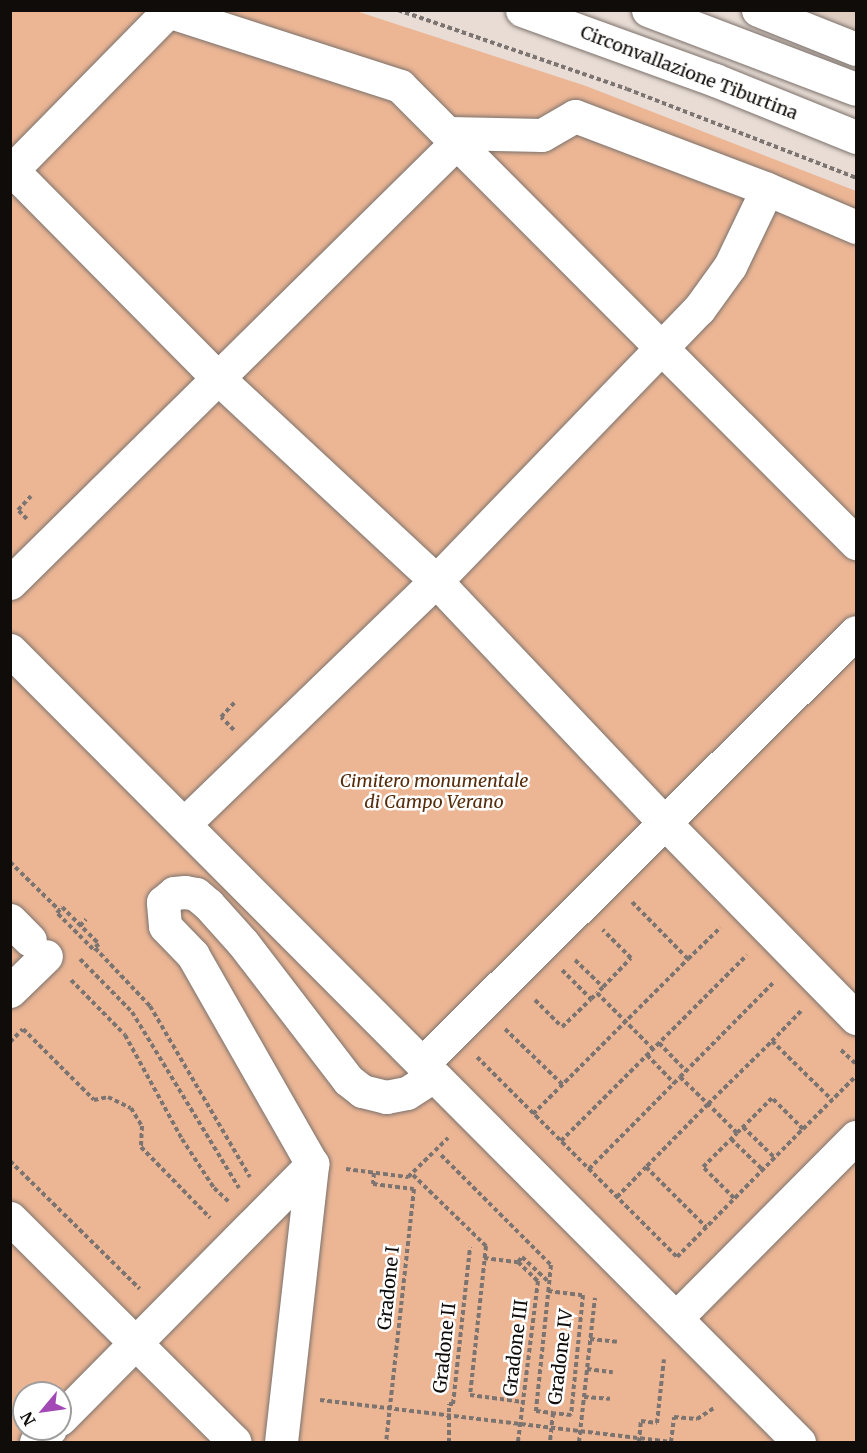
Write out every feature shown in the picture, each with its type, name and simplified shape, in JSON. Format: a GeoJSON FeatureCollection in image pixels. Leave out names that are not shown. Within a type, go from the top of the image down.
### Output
{"type":"FeatureCollection","features":[{"type":"Feature","properties":{"kind":"main road","name":"Circonvallazione Tiburtina"},"geometry":{"type":"LineString","coordinates":[[522,10],[715,80],[856,137]]}},
{"type":"Feature","properties":{"kind":"main road"},"geometry":{"type":"LineString","coordinates":[[648,10],[856,89]]}},
{"type":"Feature","properties":{"kind":"main road"},"geometry":{"type":"LineString","coordinates":[[758,10],[856,49]]}},
{"type":"Feature","properties":{"kind":"main road"},"geometry":{"type":"LineString","coordinates":[[856,543],[454,137],[400,86],[168,11],[11,169],[219,379],[436,581],[663,821],[856,1018]]}},
{"type":"Feature","properties":{"kind":"main road"},"geometry":{"type":"LineString","coordinates":[[10,583],[219,379],[454,137],[542,135],[575,116],[767,189],[856,227]]}},
{"type":"Feature","properties":{"kind":"main road"},"geometry":{"type":"LineString","coordinates":[[184,824],[436,581],[699,309],[730,266],[767,189]]}},
{"type":"Feature","properties":{"kind":"main road"},"geometry":{"type":"LineString","coordinates":[[281,1443],[325,1166],[193,955],[165,926],[161,913],[168,897],[196,894],[208,904],[243,943],[348,1080],[362,1091],[387,1097],[407,1094],[663,821],[856,632]]}},
{"type":"Feature","properties":{"kind":"main road"},"geometry":{"type":"LineString","coordinates":[[10,650],[799,1443]]}},
{"type":"Feature","properties":{"kind":"main road"},"geometry":{"type":"LineString","coordinates":[[10,991],[45,948]]}},
{"type":"Feature","properties":{"kind":"main road"},"geometry":{"type":"LineString","coordinates":[[676,1318],[856,1137]]}},
{"type":"Feature","properties":{"kind":"main road"},"geometry":{"type":"LineString","coordinates":[[72,1407],[136,1343],[325,1166]]}},
{"type":"Feature","properties":{"kind":"main road"},"geometry":{"type":"LineString","coordinates":[[10,1218],[235,1443]]}},
{"type":"Feature","properties":{"kind":"path"},"geometry":{"type":"LineString","coordinates":[[398,10],[627,89],[856,178]]}},
{"type":"Feature","properties":{"kind":"path"},"geometry":{"type":"LineString","coordinates":[[10,862],[59,910],[59,915],[150,1006],[253,1179]]}},
{"type":"Feature","properties":{"kind":"path"},"geometry":{"type":"LineString","coordinates":[[622,906],[637,892]]}},
{"type":"Feature","properties":{"kind":"path"},"geometry":{"type":"LineString","coordinates":[[629,899],[688,959]]}},
{"type":"Feature","properties":{"kind":"path"},"geometry":{"type":"LineString","coordinates":[[59,910],[62,907],[99,944],[84,951]]}},
{"type":"Feature","properties":{"kind":"path"},"geometry":{"type":"LineString","coordinates":[[711,919],[726,934]]}},
{"type":"Feature","properties":{"kind":"path"},"geometry":{"type":"LineString","coordinates":[[80,926],[86,920]]}},
{"type":"Feature","properties":{"kind":"path"},"geometry":{"type":"LineString","coordinates":[[594,935],[608,921]]}},
{"type":"Feature","properties":{"kind":"path"},"geometry":{"type":"LineString","coordinates":[[533,1114],[719,927]]}},
{"type":"Feature","properties":{"kind":"path"},"geometry":{"type":"LineString","coordinates":[[525,1004],[532,997],[562,1027],[603,987],[631,958],[601,928]]}},
{"type":"Feature","properties":{"kind":"path"},"geometry":{"type":"LineString","coordinates":[[45,948],[132,1012],[228,1176],[242,1191]]}},
{"type":"Feature","properties":{"kind":"path"},"geometry":{"type":"LineString","coordinates":[[45,948],[124,1035],[193,1156],[214,1188],[234,1207]]}},
{"type":"Feature","properties":{"kind":"path"},"geometry":{"type":"LineString","coordinates":[[740,948],[752,960]]}},
{"type":"Feature","properties":{"kind":"path"},"geometry":{"type":"LineString","coordinates":[[566,963],[579,949]]}},
{"type":"Feature","properties":{"kind":"path"},"geometry":{"type":"LineString","coordinates":[[561,1141],[747,955]]}},
{"type":"Feature","properties":{"kind":"path"},"geometry":{"type":"LineString","coordinates":[[572,957],[603,987]]}},
{"type":"Feature","properties":{"kind":"path"},"geometry":{"type":"LineString","coordinates":[[561,968],[591,999]]}},
{"type":"Feature","properties":{"kind":"path"},"geometry":{"type":"LineString","coordinates":[[766,974],[781,989]]}},
{"type":"Feature","properties":{"kind":"path"},"geometry":{"type":"LineString","coordinates":[[589,1169],[774,982]]}},
{"type":"Feature","properties":{"kind":"path"},"geometry":{"type":"LineString","coordinates":[[597,993],[653,1049]]}},
{"type":"Feature","properties":{"kind":"path"},"geometry":{"type":"LineString","coordinates":[[795,1003],[810,1018]]}},
{"type":"Feature","properties":{"kind":"path"},"geometry":{"type":"LineString","coordinates":[[617,1197],[802,1010]]}},
{"type":"Feature","properties":{"kind":"path"},"geometry":{"type":"LineString","coordinates":[[496,1033],[510,1019]]}},
{"type":"Feature","properties":{"kind":"path"},"geometry":{"type":"LineString","coordinates":[[503,1026],[563,1085]]}},
{"type":"Feature","properties":{"kind":"path"},"geometry":{"type":"LineString","coordinates":[[10,1042],[23,1029],[94,1100],[116,1099],[134,1110],[142,1126],[141,1147],[211,1217],[204,1224]]}},
{"type":"Feature","properties":{"kind":"path"},"geometry":{"type":"LineString","coordinates":[[772,1041],[832,1100]]}},
{"type":"Feature","properties":{"kind":"path"},"geometry":{"type":"LineString","coordinates":[[833,1041],[856,1064]]}},
{"type":"Feature","properties":{"kind":"path"},"geometry":{"type":"LineString","coordinates":[[659,1043],[686,1071]]}},
{"type":"Feature","properties":{"kind":"path"},"geometry":{"type":"LineString","coordinates":[[482,1048],[475,1055],[561,1141],[574,1157],[589,1169],[677,1257],[856,1076]]}},
{"type":"Feature","properties":{"kind":"path"},"geometry":{"type":"LineString","coordinates":[[647,1055],[674,1083]]}},
{"type":"Feature","properties":{"kind":"path"},"geometry":{"type":"LineString","coordinates":[[680,1077],[737,1133]]}},
{"type":"Feature","properties":{"kind":"path"},"geometry":{"type":"LineString","coordinates":[[734,1198],[703,1167],[743,1127],[772,1098],[803,1129]]}},
{"type":"Feature","properties":{"kind":"path"},"geometry":{"type":"LineString","coordinates":[[743,1127],[775,1158]]}},
{"type":"Feature","properties":{"kind":"path"},"geometry":{"type":"LineString","coordinates":[[731,1139],[763,1170]]}},
{"type":"Feature","properties":{"kind":"path"},"geometry":{"type":"LineString","coordinates":[[413,1175],[443,1143]]}},
{"type":"Feature","properties":{"kind":"path"},"geometry":{"type":"LineString","coordinates":[[441,1155],[551,1265],[536,1411],[553,1413]]}},
{"type":"Feature","properties":{"kind":"path"},"geometry":{"type":"LineString","coordinates":[[10,1161],[140,1290],[147,1282]]}},
{"type":"Feature","properties":{"kind":"path"},"geometry":{"type":"LineString","coordinates":[[769,1163],[776,1170]]}},
{"type":"Feature","properties":{"kind":"path"},"geometry":{"type":"LineString","coordinates":[[325,1166],[374,1173],[413,1175],[486,1246],[470,1395],[523,1402]]}},
{"type":"Feature","properties":{"kind":"path"},"geometry":{"type":"LineString","coordinates":[[646,1167],[706,1227]]}},
{"type":"Feature","properties":{"kind":"path","name":"Gradone I"},"geometry":{"type":"LineString","coordinates":[[374,1173],[373,1184],[414,1189],[386,1443]]}},
{"type":"Feature","properties":{"kind":"path"},"geometry":{"type":"LineString","coordinates":[[38,1200],[49,1190]]}},
{"type":"Feature","properties":{"kind":"path","name":"Gradone II"},"geometry":{"type":"LineString","coordinates":[[449,1443],[447,1416],[449,1404],[453,1404],[470,1247]]}},
{"type":"Feature","properties":{"kind":"path"},"geometry":{"type":"LineString","coordinates":[[484,1258],[518,1262],[522,1257],[549,1283]]}},
{"type":"Feature","properties":{"kind":"path","name":"Gradone III"},"geometry":{"type":"LineString","coordinates":[[518,1262],[538,1281],[519,1443]]}},
{"type":"Feature","properties":{"kind":"path","name":"Gradone IV"},"geometry":{"type":"LineString","coordinates":[[548,1291],[583,1295],[571,1415],[553,1413],[550,1443]]}},
{"type":"Feature","properties":{"kind":"path"},"geometry":{"type":"LineString","coordinates":[[579,1443],[595,1298]]}},
{"type":"Feature","properties":{"kind":"path"},"geometry":{"type":"LineString","coordinates":[[590,1339],[616,1342]]}},
{"type":"Feature","properties":{"kind":"path"},"geometry":{"type":"LineString","coordinates":[[639,1441],[641,1421],[657,1423],[664,1359]]}},
{"type":"Feature","properties":{"kind":"path"},"geometry":{"type":"LineString","coordinates":[[587,1369],[613,1372]]}},
{"type":"Feature","properties":{"kind":"path"},"geometry":{"type":"LineString","coordinates":[[584,1397],[610,1400]]}},
{"type":"Feature","properties":{"kind":"path"},"geometry":{"type":"LineString","coordinates":[[317,1400],[639,1441],[671,1442],[674,1417],[697,1419],[714,1408]]}},
{"type":"Feature","properties":{"kind":"shaded area"},"geometry":{"type":"Polygon","coordinates":[[[801,11],[856,11],[856,32],[801,11]]]}},
{"type":"Feature","properties":{"kind":"green space","name":"Cimitero monumentale di Campo Verano"},"geometry":{"type":"Polygon","coordinates":[[[10,11],[356,11],[586,86],[856,191],[856,1442],[11,1442],[10,11]]]}}]}
